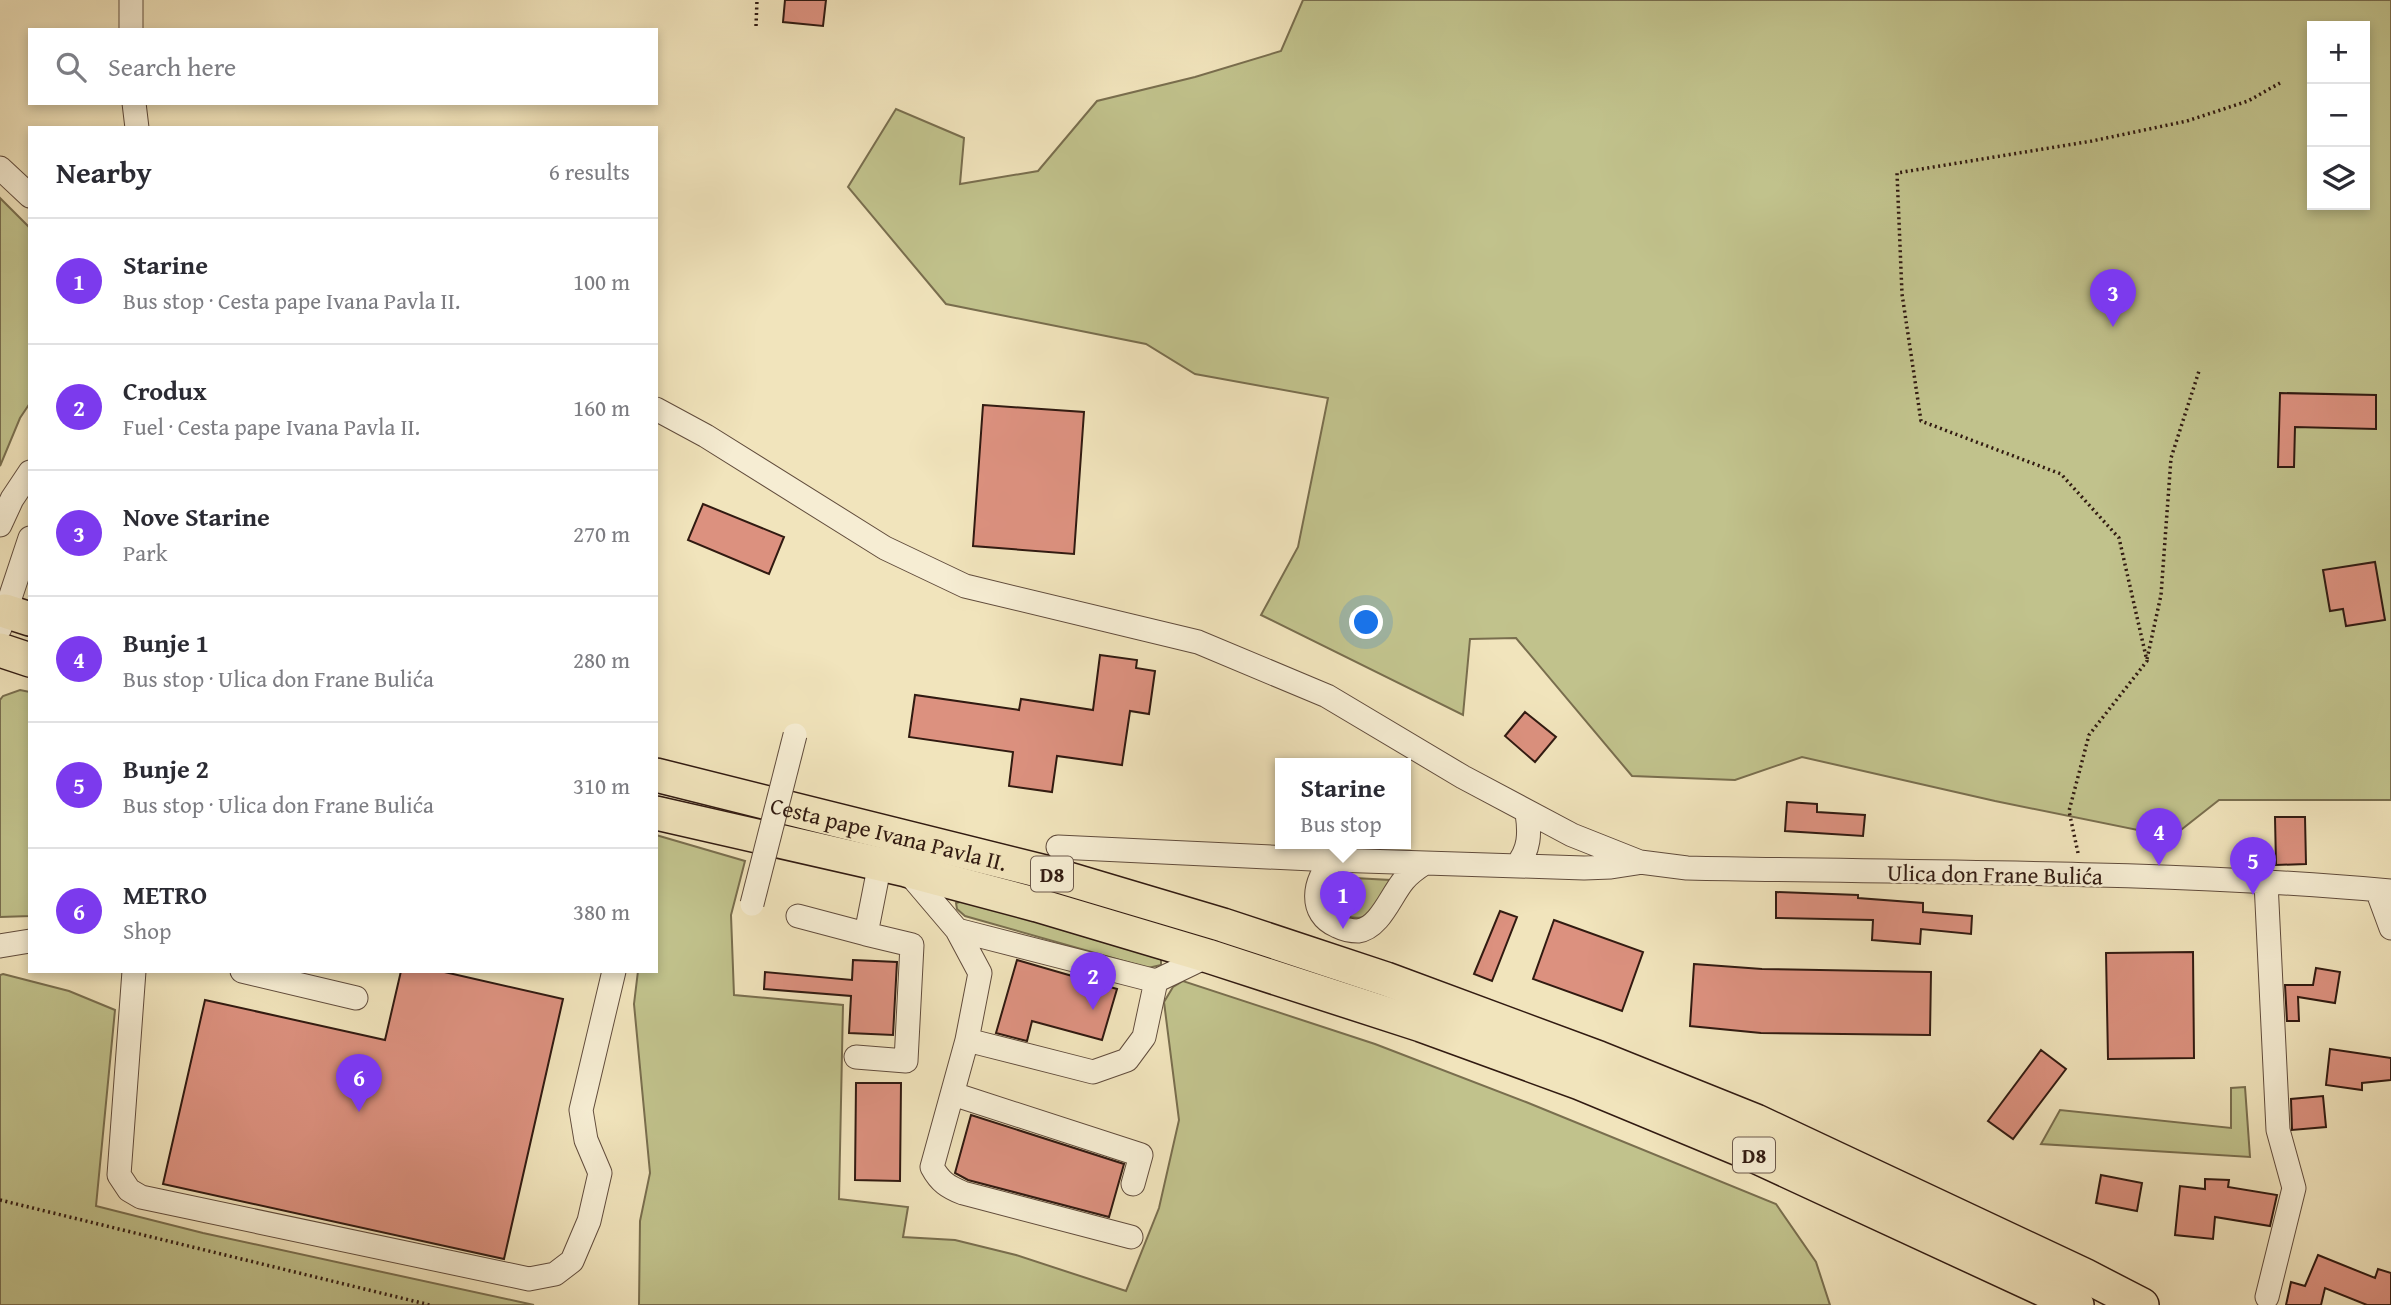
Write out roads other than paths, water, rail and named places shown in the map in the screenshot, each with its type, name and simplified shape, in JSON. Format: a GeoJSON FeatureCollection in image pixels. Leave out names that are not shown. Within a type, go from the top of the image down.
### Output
{"type":"FeatureCollection","features":[{"type":"Feature","properties":{"kind":"highway"},"geometry":{"type":"LineString","coordinates":[[0,650],[28,659]]}},
{"type":"Feature","properties":{"kind":"highway","name":"Cesta pape Ivana Pavla II."},"geometry":{"type":"LineString","coordinates":[[658,775],[1045,872],[1223,925],[1431,1012]]}},
{"type":"Feature","properties":{"kind":"highway","name":"Cesta pape Ivana Pavla II."},"geometry":{"type":"LineString","coordinates":[[658,813],[893,866],[1208,956],[1431,1012]]}},
{"type":"Feature","properties":{"kind":"highway","name":"D8"},"geometry":{"type":"LineString","coordinates":[[1431,1012],[1580,1083],[1744,1151],[2077,1305]]}},
{"type":"Feature","properties":{"kind":"highway","name":"D8"},"geometry":{"type":"LineString","coordinates":[[1431,1012],[1599,1058],[1756,1121],[2084,1275],[2142,1305]]}},
{"type":"Feature","properties":{"kind":"street"},"geometry":{"type":"LineString","coordinates":[[131,0],[131,28]]}},
{"type":"Feature","properties":{"kind":"street"},"geometry":{"type":"LineString","coordinates":[[134,105],[137,126]]}},
{"type":"Feature","properties":{"kind":"street"},"geometry":{"type":"LineString","coordinates":[[0,168],[28,193]]}},
{"type":"Feature","properties":{"kind":"street"},"geometry":{"type":"LineString","coordinates":[[658,410],[706,436],[885,548],[965,586],[1198,642],[1327,696],[1527,813],[1572,835],[1640,862]]}},
{"type":"Feature","properties":{"kind":"street"},"geometry":{"type":"LineString","coordinates":[[0,525],[12,499],[28,475]]}},
{"type":"Feature","properties":{"kind":"street"},"geometry":{"type":"LineString","coordinates":[[12,619],[28,547]]}},
{"type":"Feature","properties":{"kind":"street"},"geometry":{"type":"LineString","coordinates":[[752,904],[795,735]]}},
{"type":"Feature","properties":{"kind":"street"},"geometry":{"type":"LineString","coordinates":[[1516,866],[1524,857],[1528,844],[1530,830],[1527,813]]}},
{"type":"Feature","properties":{"kind":"street"},"geometry":{"type":"LineString","coordinates":[[1058,847],[1516,866],[1611,867],[1640,862]]}},
{"type":"Feature","properties":{"kind":"street"},"geometry":{"type":"LineString","coordinates":[[1333,860],[1324,870],[1315,897],[1320,913],[1329,923],[1358,931],[1372,926],[1406,877],[1425,863]]}},
{"type":"Feature","properties":{"kind":"street","name":"Ulica don Frane Bulića"},"geometry":{"type":"LineString","coordinates":[[1640,862],[1687,868],[2083,875],[2266,882],[2384,890]]}},
{"type":"Feature","properties":{"kind":"street"},"geometry":{"type":"LineString","coordinates":[[866,934],[893,866],[957,930],[980,972],[967,1040],[932,1167],[946,1187],[1131,1237]]}},
{"type":"Feature","properties":{"kind":"street"},"geometry":{"type":"LineString","coordinates":[[2266,882],[2278,1130],[2294,1188],[2267,1297]]}},
{"type":"Feature","properties":{"kind":"street"},"geometry":{"type":"LineString","coordinates":[[2384,890],[2391,928]]}},
{"type":"Feature","properties":{"kind":"street"},"geometry":{"type":"LineString","coordinates":[[798,916],[912,946],[906,1061],[856,1057]]}},
{"type":"Feature","properties":{"kind":"street"},"geometry":{"type":"LineString","coordinates":[[957,930],[1156,981],[1208,956]]}},
{"type":"Feature","properties":{"kind":"street"},"geometry":{"type":"LineString","coordinates":[[0,946],[28,941]]}},
{"type":"Feature","properties":{"kind":"street"},"geometry":{"type":"LineString","coordinates":[[134,973],[119,1175],[129,1190],[141,1197],[529,1279],[555,1273],[572,1261],[589,1220],[600,1173],[586,1140],[581,1110],[614,973]]}},
{"type":"Feature","properties":{"kind":"street"},"geometry":{"type":"LineString","coordinates":[[250,973],[356,998]]}},
{"type":"Feature","properties":{"kind":"street"},"geometry":{"type":"LineString","coordinates":[[967,1040],[1093,1072],[1126,1060],[1144,1037],[1156,981]]}},
{"type":"Feature","properties":{"kind":"street"},"geometry":{"type":"LineString","coordinates":[[953,1094],[1141,1154],[1133,1184]]}},
{"type":"Feature","properties":{"kind":"place","name":"Nove Starine"},"geometry":{"type":"Point","coordinates":[2113,327]}},
{"type":"Feature","properties":{"kind":"place","name":"Bunje 1"},"geometry":{"type":"Point","coordinates":[2159,866]}},
{"type":"Feature","properties":{"kind":"place","name":"Bunje 2"},"geometry":{"type":"Point","coordinates":[2253,895]}},
{"type":"Feature","properties":{"kind":"place","name":"Starine"},"geometry":{"type":"Point","coordinates":[1343,929]}},
{"type":"Feature","properties":{"kind":"place","name":"Crodux"},"geometry":{"type":"Point","coordinates":[1093,1010]}},
{"type":"Feature","properties":{"kind":"place","name":"METRO"},"geometry":{"type":"Point","coordinates":[359,1112]}}]}
